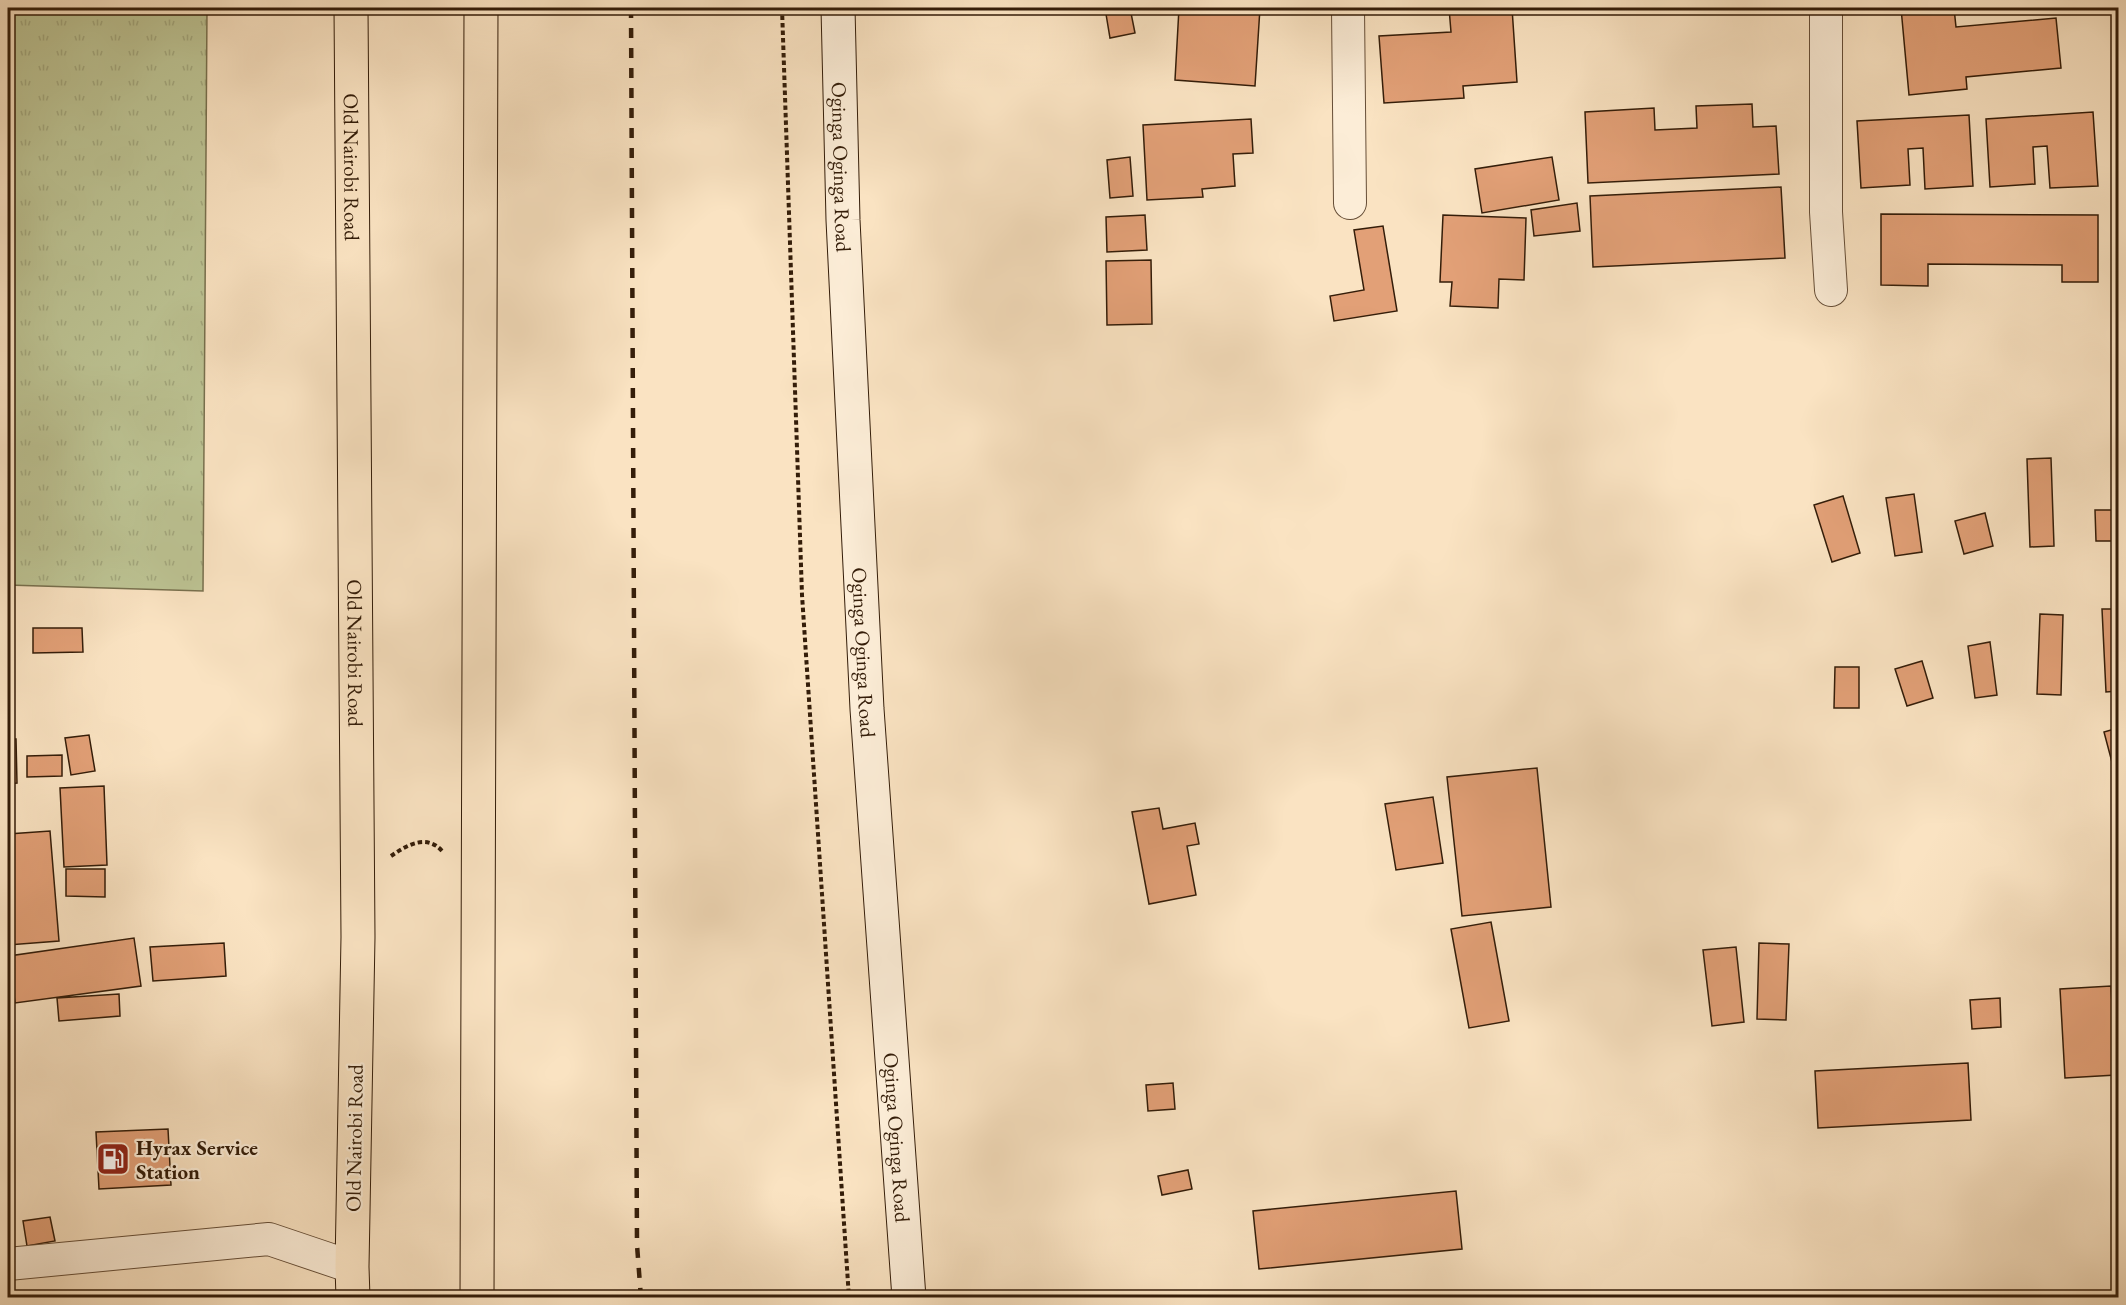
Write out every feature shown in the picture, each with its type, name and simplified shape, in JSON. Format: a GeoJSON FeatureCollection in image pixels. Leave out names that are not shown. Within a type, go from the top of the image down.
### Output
{"type":"FeatureCollection","features":[{"type":"Feature","properties":{"kind":"highway","name":"Old Nairobi Road"},"geometry":{"type":"LineString","coordinates":[[351,8],[358,925],[353,1282]]}},
{"type":"Feature","properties":{"kind":"highway"},"geometry":{"type":"LineString","coordinates":[[477,1298],[481,8]]}},
{"type":"Feature","properties":{"kind":"street","name":"Oginga Oginga Road"},"geometry":{"type":"LineString","coordinates":[[838,8],[843,220],[867,709],[909,1298]]}},
{"type":"Feature","properties":{"kind":"street"},"geometry":{"type":"LineString","coordinates":[[1348,8],[1350,203]]}},
{"type":"Feature","properties":{"kind":"street"},"geometry":{"type":"LineString","coordinates":[[1826,8],[1826,212],[1831,290]]}},
{"type":"Feature","properties":{"kind":"street"},"geometry":{"type":"LineString","coordinates":[[8,1264],[269,1239],[353,1282]]}},
{"type":"Feature","properties":{"kind":"path"},"geometry":{"type":"LineString","coordinates":[[782,8],[802,595],[849,1298]]}},
{"type":"Feature","properties":{"kind":"path"},"geometry":{"type":"LineString","coordinates":[[390,857],[410,843],[424,842],[438,847],[445,855]]}},
{"type":"Feature","properties":{"kind":"green space"},"geometry":{"type":"Polygon","coordinates":[[[8,8],[207,8],[203,591],[8,585],[8,8]]]}},
{"type":"Feature","properties":{"kind":"building"},"geometry":{"type":"Polygon","coordinates":[[[1105,8],[1130,8],[1135,33],[1110,38],[1105,8]]]}},
{"type":"Feature","properties":{"kind":"building"},"geometry":{"type":"Polygon","coordinates":[[[1179,8],[1260,8],[1255,86],[1175,80],[1179,8]]]}},
{"type":"Feature","properties":{"kind":"building"},"geometry":{"type":"Polygon","coordinates":[[[1449,8],[1512,8],[1517,82],[1463,86],[1464,98],[1384,103],[1379,36],[1451,32],[1449,8]]]}},
{"type":"Feature","properties":{"kind":"building"},"geometry":{"type":"Polygon","coordinates":[[[1901,8],[1954,8],[1956,27],[2056,18],[2061,68],[1966,77],[1967,89],[1909,95],[1901,8]]]}},
{"type":"Feature","properties":{"kind":"building"},"geometry":{"type":"Polygon","coordinates":[[[1752,104],[1753,127],[1776,126],[1779,174],[1588,183],[1585,112],[1654,108],[1655,130],[1697,128],[1696,106],[1752,104]]]}},
{"type":"Feature","properties":{"kind":"building"},"geometry":{"type":"Polygon","coordinates":[[[2093,112],[2098,186],[2050,188],[2047,146],[2033,147],[2035,184],[1990,187],[1986,119],[2093,112]]]}},
{"type":"Feature","properties":{"kind":"building"},"geometry":{"type":"Polygon","coordinates":[[[1969,115],[1973,186],[1925,189],[1923,148],[1908,149],[1910,185],[1861,188],[1857,121],[1969,115]]]}},
{"type":"Feature","properties":{"kind":"building"},"geometry":{"type":"Polygon","coordinates":[[[1251,119],[1253,153],[1233,154],[1235,186],[1202,189],[1203,197],[1147,200],[1143,125],[1251,119]]]}},
{"type":"Feature","properties":{"kind":"building"},"geometry":{"type":"Polygon","coordinates":[[[1130,157],[1133,196],[1110,198],[1107,160],[1130,157]]]}},
{"type":"Feature","properties":{"kind":"building"},"geometry":{"type":"Polygon","coordinates":[[[1552,157],[1559,200],[1482,213],[1475,169],[1552,157]]]}},
{"type":"Feature","properties":{"kind":"building"},"geometry":{"type":"Polygon","coordinates":[[[1781,187],[1785,258],[1593,267],[1590,196],[1781,187]]]}},
{"type":"Feature","properties":{"kind":"building"},"geometry":{"type":"Polygon","coordinates":[[[1577,203],[1580,231],[1534,236],[1531,210],[1577,203]]]}},
{"type":"Feature","properties":{"kind":"building"},"geometry":{"type":"Polygon","coordinates":[[[1881,214],[2098,215],[2098,282],[2062,282],[2062,265],[1928,264],[1928,286],[1881,285],[1881,214]]]}},
{"type":"Feature","properties":{"kind":"building"},"geometry":{"type":"Polygon","coordinates":[[[1145,215],[1147,250],[1107,252],[1106,217],[1145,215]]]}},
{"type":"Feature","properties":{"kind":"building"},"geometry":{"type":"Polygon","coordinates":[[[1443,215],[1526,218],[1524,280],[1499,279],[1498,308],[1450,306],[1452,282],[1440,282],[1443,215]]]}},
{"type":"Feature","properties":{"kind":"building"},"geometry":{"type":"Polygon","coordinates":[[[1383,226],[1397,311],[1334,321],[1330,296],[1364,290],[1354,230],[1383,226]]]}},
{"type":"Feature","properties":{"kind":"building"},"geometry":{"type":"Polygon","coordinates":[[[1151,260],[1152,324],[1107,325],[1106,261],[1151,260]]]}},
{"type":"Feature","properties":{"kind":"building"},"geometry":{"type":"Polygon","coordinates":[[[2051,458],[2054,546],[2030,547],[2027,459],[2051,458]]]}},
{"type":"Feature","properties":{"kind":"building"},"geometry":{"type":"Polygon","coordinates":[[[1914,494],[1922,552],[1895,556],[1886,498],[1914,494]]]}},
{"type":"Feature","properties":{"kind":"building"},"geometry":{"type":"Polygon","coordinates":[[[1843,496],[1860,553],[1832,562],[1814,505],[1843,496]]]}},
{"type":"Feature","properties":{"kind":"building"},"geometry":{"type":"Polygon","coordinates":[[[2095,510],[2118,510],[2118,541],[2096,541],[2095,510]]]}},
{"type":"Feature","properties":{"kind":"building"},"geometry":{"type":"Polygon","coordinates":[[[1985,513],[1993,546],[1964,554],[1955,521],[1985,513]]]}},
{"type":"Feature","properties":{"kind":"building"},"geometry":{"type":"Polygon","coordinates":[[[2102,609],[2118,609],[2118,691],[2106,692],[2102,609]]]}},
{"type":"Feature","properties":{"kind":"building"},"geometry":{"type":"Polygon","coordinates":[[[2040,614],[2063,615],[2061,695],[2037,694],[2040,614]]]}},
{"type":"Feature","properties":{"kind":"building"},"geometry":{"type":"Polygon","coordinates":[[[33,628],[82,628],[83,652],[33,653],[33,628]]]}},
{"type":"Feature","properties":{"kind":"building"},"geometry":{"type":"Polygon","coordinates":[[[1990,642],[1997,695],[1975,698],[1968,646],[1990,642]]]}},
{"type":"Feature","properties":{"kind":"building"},"geometry":{"type":"Polygon","coordinates":[[[1922,661],[1933,698],[1907,706],[1895,669],[1922,661]]]}},
{"type":"Feature","properties":{"kind":"building"},"geometry":{"type":"Polygon","coordinates":[[[1835,667],[1859,667],[1859,708],[1834,708],[1835,667]]]}},
{"type":"Feature","properties":{"kind":"building"},"geometry":{"type":"Polygon","coordinates":[[[2118,728],[2118,785],[2104,732],[2118,728]]]}},
{"type":"Feature","properties":{"kind":"building"},"geometry":{"type":"Polygon","coordinates":[[[89,735],[95,771],[71,775],[65,738],[89,735]]]}},
{"type":"Feature","properties":{"kind":"building"},"geometry":{"type":"Polygon","coordinates":[[[8,739],[16,739],[17,783],[8,784],[8,739]]]}},
{"type":"Feature","properties":{"kind":"building"},"geometry":{"type":"Polygon","coordinates":[[[62,755],[62,776],[27,777],[27,756],[62,755]]]}},
{"type":"Feature","properties":{"kind":"building"},"geometry":{"type":"Polygon","coordinates":[[[1537,768],[1551,907],[1462,916],[1447,777],[1537,768]]]}},
{"type":"Feature","properties":{"kind":"building"},"geometry":{"type":"Polygon","coordinates":[[[104,786],[107,865],[64,867],[60,788],[104,786]]]}},
{"type":"Feature","properties":{"kind":"building"},"geometry":{"type":"Polygon","coordinates":[[[1433,797],[1443,863],[1396,870],[1385,804],[1433,797]]]}},
{"type":"Feature","properties":{"kind":"building"},"geometry":{"type":"Polygon","coordinates":[[[1159,808],[1163,829],[1195,823],[1199,844],[1187,846],[1196,895],[1149,904],[1132,812],[1159,808]]]}},
{"type":"Feature","properties":{"kind":"building"},"geometry":{"type":"Polygon","coordinates":[[[50,831],[59,941],[8,945],[8,834],[50,831]]]}},
{"type":"Feature","properties":{"kind":"building"},"geometry":{"type":"Polygon","coordinates":[[[66,869],[105,869],[105,897],[66,896],[66,869]]]}},
{"type":"Feature","properties":{"kind":"building"},"geometry":{"type":"Polygon","coordinates":[[[1491,922],[1509,1021],[1469,1028],[1451,929],[1491,922]]]}},
{"type":"Feature","properties":{"kind":"building"},"geometry":{"type":"Polygon","coordinates":[[[134,938],[141,986],[15,1003],[9,956],[134,938]]]}},
{"type":"Feature","properties":{"kind":"building"},"geometry":{"type":"Polygon","coordinates":[[[224,943],[226,976],[153,981],[150,947],[224,943]]]}},
{"type":"Feature","properties":{"kind":"building"},"geometry":{"type":"Polygon","coordinates":[[[1759,943],[1789,944],[1786,1020],[1757,1019],[1759,943]]]}},
{"type":"Feature","properties":{"kind":"building"},"geometry":{"type":"Polygon","coordinates":[[[1736,947],[1744,1022],[1712,1026],[1703,950],[1736,947]]]}},
{"type":"Feature","properties":{"kind":"building"},"geometry":{"type":"Polygon","coordinates":[[[2111,986],[2116,1075],[2065,1078],[2060,989],[2111,986]]]}},
{"type":"Feature","properties":{"kind":"building"},"geometry":{"type":"Polygon","coordinates":[[[119,994],[120,1016],[59,1021],[57,998],[119,994]]]}},
{"type":"Feature","properties":{"kind":"building"},"geometry":{"type":"Polygon","coordinates":[[[2000,998],[2001,1027],[1972,1029],[1970,1000],[2000,998]]]}},
{"type":"Feature","properties":{"kind":"building"},"geometry":{"type":"Polygon","coordinates":[[[1968,1063],[1971,1120],[1818,1128],[1815,1071],[1968,1063]]]}},
{"type":"Feature","properties":{"kind":"building"},"geometry":{"type":"Polygon","coordinates":[[[1173,1083],[1175,1109],[1148,1111],[1146,1085],[1173,1083]]]}},
{"type":"Feature","properties":{"kind":"building"},"geometry":{"type":"Polygon","coordinates":[[[168,1129],[171,1185],[99,1189],[96,1132],[168,1129]]]}},
{"type":"Feature","properties":{"kind":"building"},"geometry":{"type":"Polygon","coordinates":[[[1188,1170],[1192,1189],[1162,1195],[1158,1176],[1188,1170]]]}},
{"type":"Feature","properties":{"kind":"building"},"geometry":{"type":"Polygon","coordinates":[[[1456,1191],[1462,1249],[1259,1269],[1253,1211],[1456,1191]]]}},
{"type":"Feature","properties":{"kind":"building"},"geometry":{"type":"Polygon","coordinates":[[[50,1217],[55,1241],[27,1246],[23,1221],[50,1217]]]}},
{"type":"Feature","properties":{"kind":"railway"},"geometry":{"type":"LineString","coordinates":[[631,8],[637,1245],[641,1298]]}},
{"type":"Feature","properties":{"kind":"place","name":"Hyrax Service Station"},"geometry":{"type":"Point","coordinates":[113,1159]}}]}
